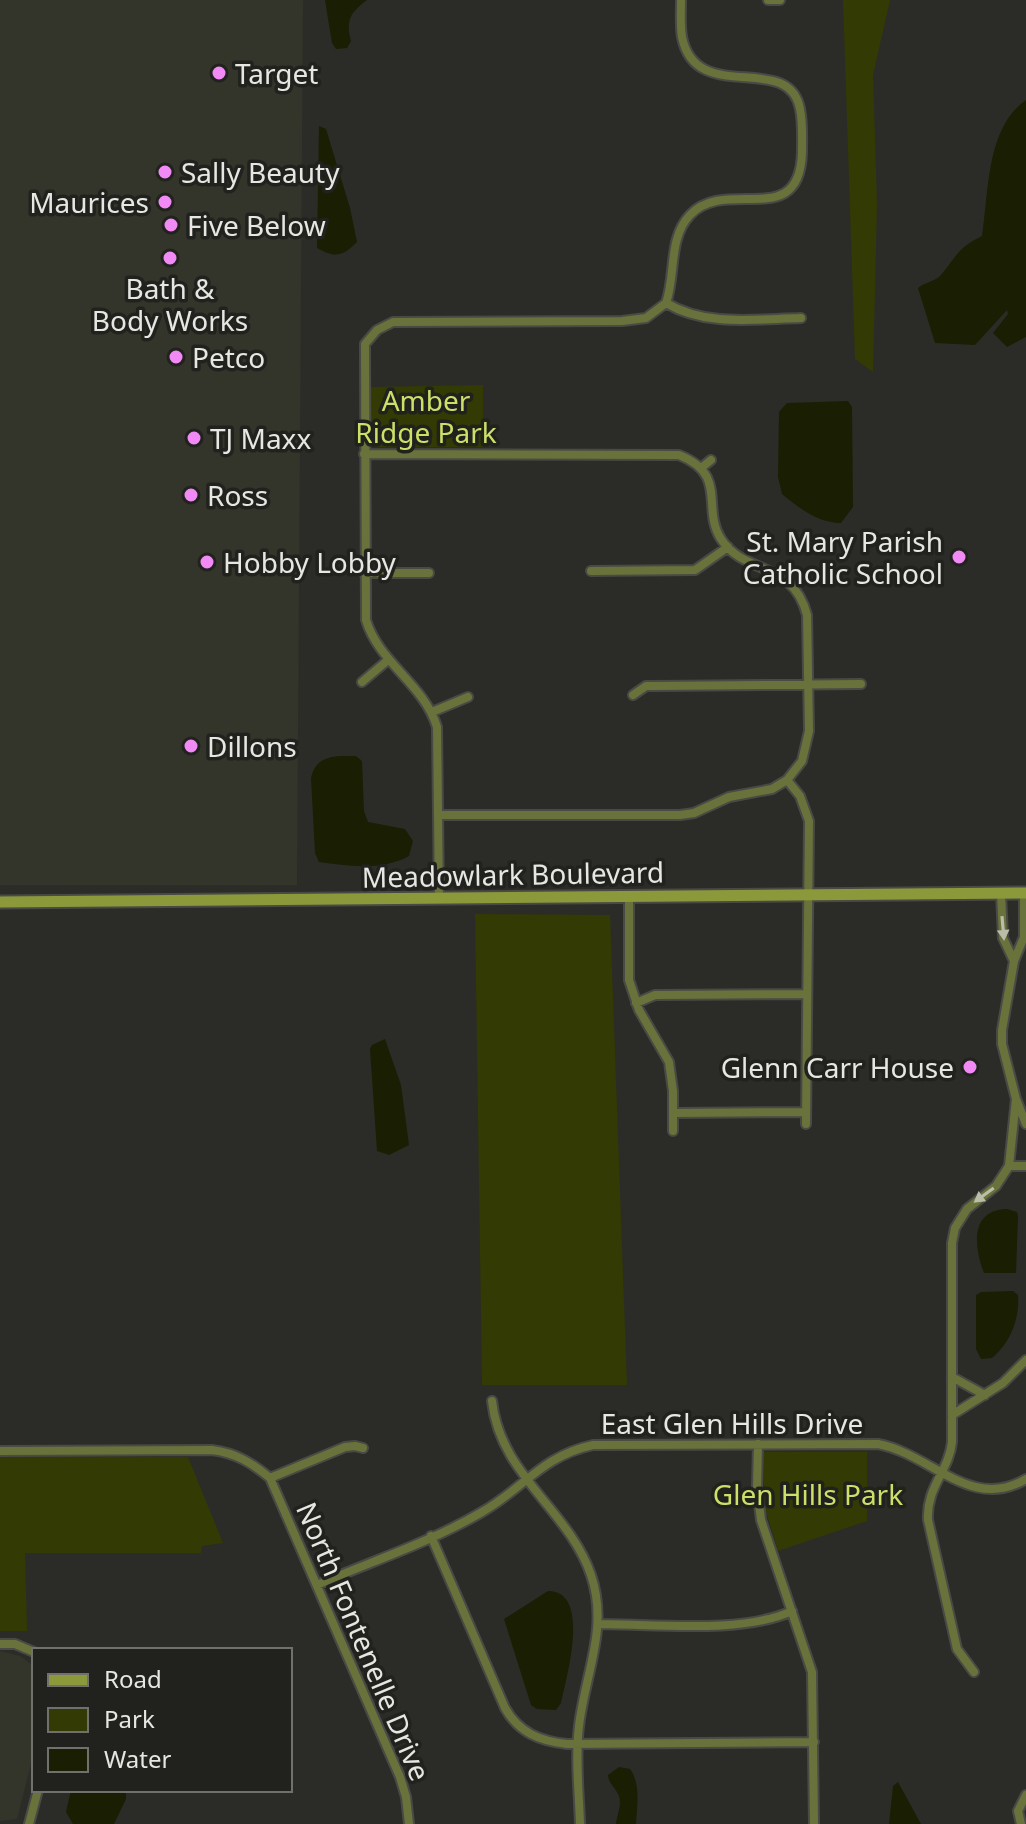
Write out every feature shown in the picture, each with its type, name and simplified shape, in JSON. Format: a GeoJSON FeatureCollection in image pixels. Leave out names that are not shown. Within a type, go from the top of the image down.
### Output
{"type":"FeatureCollection","features":[{"type":"Feature","properties":{"kind":"street"},"geometry":{"type":"LineString","coordinates":[[439,899],[438,740],[432,712],[376,644],[366,620],[365,349],[374,326],[393,322],[622,321],[646,318],[666,303],[677,238],[690,215],[703,205],[721,200],[772,199],[792,189],[798,179],[802,155],[800,109],[792,91],[770,79],[716,74],[698,66],[689,56],[682,36],[681,0]]}},
{"type":"Feature","properties":{"kind":"street"},"geometry":{"type":"LineString","coordinates":[[768,0],[780,0]]}},
{"type":"Feature","properties":{"kind":"street"},"geometry":{"type":"LineString","coordinates":[[666,303],[683,313],[704,318],[801,318]]}},
{"type":"Feature","properties":{"kind":"street"},"geometry":{"type":"LineString","coordinates":[[364,454],[670,453],[687,458],[701,468],[712,490],[716,529],[728,547],[787,580],[801,597],[808,625],[807,750],[787,780],[767,791],[729,797],[694,813],[680,815],[438,815]]}},
{"type":"Feature","properties":{"kind":"street"},"geometry":{"type":"LineString","coordinates":[[701,468],[711,460]]}},
{"type":"Feature","properties":{"kind":"street"},"geometry":{"type":"LineString","coordinates":[[591,571],[695,570],[728,547]]}},
{"type":"Feature","properties":{"kind":"street"},"geometry":{"type":"LineString","coordinates":[[364,573],[429,573]]}},
{"type":"Feature","properties":{"kind":"street"},"geometry":{"type":"LineString","coordinates":[[362,682],[388,660]]}},
{"type":"Feature","properties":{"kind":"street"},"geometry":{"type":"LineString","coordinates":[[633,695],[646,686],[861,684]]}},
{"type":"Feature","properties":{"kind":"street"},"geometry":{"type":"LineString","coordinates":[[432,712],[468,697]]}},
{"type":"Feature","properties":{"kind":"street"},"geometry":{"type":"LineString","coordinates":[[787,780],[800,796],[809,821],[806,1124]]}},
{"type":"Feature","properties":{"kind":"street"},"geometry":{"type":"LineString","coordinates":[[1001,893],[1003,938],[1014,961]]}},
{"type":"Feature","properties":{"kind":"street"},"geometry":{"type":"LineString","coordinates":[[1025,893],[1024,937],[1014,961],[1002,1044],[1026,1124]]}},
{"type":"Feature","properties":{"kind":"street","name":"Meadowlark Boulevard"},"geometry":{"type":"LineString","coordinates":[[0,902],[1025,893]]}},
{"type":"Feature","properties":{"kind":"street"},"geometry":{"type":"LineString","coordinates":[[629,897],[629,980],[636,1003],[669,1062],[673,1131]]}},
{"type":"Feature","properties":{"kind":"street"},"geometry":{"type":"LineString","coordinates":[[636,1003],[655,995],[806,994]]}},
{"type":"Feature","properties":{"kind":"street"},"geometry":{"type":"LineString","coordinates":[[974,1672],[961,1658],[955,1640],[928,1520],[929,1497],[951,1449],[952,1243],[955,1228],[967,1209],[996,1186],[1009,1166],[1016,1099]]}},
{"type":"Feature","properties":{"kind":"street"},"geometry":{"type":"LineString","coordinates":[[673,1113],[806,1112]]}},
{"type":"Feature","properties":{"kind":"street"},"geometry":{"type":"LineString","coordinates":[[1009,1166],[1026,1166]]}},
{"type":"Feature","properties":{"kind":"street"},"geometry":{"type":"LineString","coordinates":[[952,1415],[1015,1374],[1026,1360]]}},
{"type":"Feature","properties":{"kind":"street"},"geometry":{"type":"LineString","coordinates":[[952,1377],[985,1395]]}},
{"type":"Feature","properties":{"kind":"street"},"geometry":{"type":"LineString","coordinates":[[492,1401],[502,1440],[526,1480],[584,1559],[595,1590],[599,1624],[579,1726],[580,1824]]}},
{"type":"Feature","properties":{"kind":"street"},"geometry":{"type":"LineString","coordinates":[[758,1444],[757,1487],[761,1520],[812,1672],[814,1824]]}},
{"type":"Feature","properties":{"kind":"street","name":"East Glen Hills Drive"},"geometry":{"type":"LineString","coordinates":[[317,1585],[484,1511],[550,1460],[593,1445],[878,1444],[990,1491],[1001,1490],[1026,1479]]}},
{"type":"Feature","properties":{"kind":"street"},"geometry":{"type":"LineString","coordinates":[[0,1451],[212,1450],[248,1461],[270,1478],[345,1447],[363,1448]]}},
{"type":"Feature","properties":{"kind":"street","name":"North Fontenelle Drive"},"geometry":{"type":"LineString","coordinates":[[270,1478],[400,1777],[409,1824]]}},
{"type":"Feature","properties":{"kind":"street"},"geometry":{"type":"LineString","coordinates":[[431,1536],[508,1714],[533,1736],[554,1742],[578,1743],[814,1742]]}},
{"type":"Feature","properties":{"kind":"street"},"geometry":{"type":"LineString","coordinates":[[599,1624],[740,1624],[792,1611]]}},
{"type":"Feature","properties":{"kind":"street"},"geometry":{"type":"LineString","coordinates":[[0,1644],[15,1644],[32,1651]]}},
{"type":"Feature","properties":{"kind":"street"},"geometry":{"type":"LineString","coordinates":[[29,1824],[37,1792]]}},
{"type":"Feature","properties":{"kind":"street"},"geometry":{"type":"LineString","coordinates":[[1021,1824],[1018,1811],[1026,1795]]}},
{"type":"Feature","properties":{"kind":"shaded area"},"geometry":{"type":"Polygon","coordinates":[[[0,0],[303,0],[297,885],[0,885],[0,0]]]}},
{"type":"Feature","properties":{"kind":"shaded area"},"geometry":{"type":"Polygon","coordinates":[[[0,1651],[20,1656],[32,1665],[32,1760],[17,1819],[0,1821],[0,1651]]]}},
{"type":"Feature","properties":{"kind":"green space"},"geometry":{"type":"Polygon","coordinates":[[[843,0],[890,0],[873,75],[877,204],[873,372],[855,359],[843,0]]]}},
{"type":"Feature","properties":{"kind":"green space","name":"Amber Ridge Park"},"geometry":{"type":"Polygon","coordinates":[[[483,385],[483,447],[377,447],[370,442],[371,387],[483,385]]]}},
{"type":"Feature","properties":{"kind":"green space"},"geometry":{"type":"Polygon","coordinates":[[[475,914],[610,915],[627,1385],[482,1385],[475,914]]]}},
{"type":"Feature","properties":{"kind":"green space","name":"Glen Hills Park"},"geometry":{"type":"Polygon","coordinates":[[[763,1452],[867,1452],[867,1521],[778,1551],[764,1505],[763,1452]]]}},
{"type":"Feature","properties":{"kind":"green space"},"geometry":{"type":"Polygon","coordinates":[[[0,1456],[188,1457],[223,1543],[202,1546],[201,1553],[25,1553],[27,1631],[0,1631],[0,1456]]]}},
{"type":"Feature","properties":{"kind":"water"},"geometry":{"type":"Polygon","coordinates":[[[325,0],[367,0],[351,17],[351,41],[347,48],[336,49],[332,43],[325,0]]]}},
{"type":"Feature","properties":{"kind":"water"},"geometry":{"type":"Polygon","coordinates":[[[1026,100],[1026,337],[1007,347],[993,333],[1008,314],[1007,310],[975,345],[935,343],[918,288],[938,278],[962,249],[982,236],[996,143],[1013,112],[1026,100]]]}},
{"type":"Feature","properties":{"kind":"water"},"geometry":{"type":"Polygon","coordinates":[[[319,126],[326,129],[357,242],[338,254],[317,248],[319,126]]]}},
{"type":"Feature","properties":{"kind":"water"},"geometry":{"type":"Polygon","coordinates":[[[848,401],[852,407],[853,507],[841,523],[809,514],[782,494],[778,477],[779,412],[787,403],[848,401]]]}},
{"type":"Feature","properties":{"kind":"water"},"geometry":{"type":"Polygon","coordinates":[[[356,756],[362,761],[364,811],[368,822],[405,829],[413,841],[409,856],[376,866],[319,862],[315,853],[311,778],[322,761],[356,756]]]}},
{"type":"Feature","properties":{"kind":"water"},"geometry":{"type":"Polygon","coordinates":[[[385,1039],[401,1085],[409,1145],[389,1155],[377,1151],[370,1049],[385,1039]]]}},
{"type":"Feature","properties":{"kind":"water"},"geometry":{"type":"Polygon","coordinates":[[[1007,1209],[1017,1212],[1018,1216],[1016,1273],[984,1273],[977,1243],[980,1224],[994,1211],[1007,1209]]]}},
{"type":"Feature","properties":{"kind":"water"},"geometry":{"type":"Polygon","coordinates":[[[1013,1291],[1018,1295],[1018,1304],[1012,1330],[992,1358],[981,1359],[976,1349],[976,1295],[981,1292],[1013,1291]]]}},
{"type":"Feature","properties":{"kind":"water"},"geometry":{"type":"Polygon","coordinates":[[[548,1591],[561,1595],[569,1605],[573,1620],[571,1657],[561,1703],[556,1710],[537,1709],[531,1705],[504,1619],[548,1591]]]}},
{"type":"Feature","properties":{"kind":"water"},"geometry":{"type":"Polygon","coordinates":[[[619,1767],[630,1769],[636,1781],[636,1824],[616,1824],[619,1797],[608,1775],[619,1767]]]}},
{"type":"Feature","properties":{"kind":"water"},"geometry":{"type":"Polygon","coordinates":[[[898,1782],[921,1824],[889,1824],[893,1786],[898,1782]]]}},
{"type":"Feature","properties":{"kind":"water"},"geometry":{"type":"Polygon","coordinates":[[[71,1792],[126,1792],[126,1799],[114,1824],[73,1824],[66,1812],[71,1792]]]}},
{"type":"Feature","properties":{"kind":"place","name":"Target"},"geometry":{"type":"Point","coordinates":[219,73]}},
{"type":"Feature","properties":{"kind":"place","name":"Sally Beauty"},"geometry":{"type":"Point","coordinates":[165,172]}},
{"type":"Feature","properties":{"kind":"place","name":"Maurices"},"geometry":{"type":"Point","coordinates":[165,202]}},
{"type":"Feature","properties":{"kind":"place","name":"Five Below"},"geometry":{"type":"Point","coordinates":[171,225]}},
{"type":"Feature","properties":{"kind":"place","name":"Bath & Body Works"},"geometry":{"type":"Point","coordinates":[170,258]}},
{"type":"Feature","properties":{"kind":"place","name":"Petco"},"geometry":{"type":"Point","coordinates":[176,357]}},
{"type":"Feature","properties":{"kind":"place","name":"TJ Maxx"},"geometry":{"type":"Point","coordinates":[194,438]}},
{"type":"Feature","properties":{"kind":"place","name":"Ross"},"geometry":{"type":"Point","coordinates":[191,495]}},
{"type":"Feature","properties":{"kind":"place","name":"St. Mary Parish Catholic School"},"geometry":{"type":"Point","coordinates":[959,557]}},
{"type":"Feature","properties":{"kind":"place","name":"Hobby Lobby"},"geometry":{"type":"Point","coordinates":[207,562]}},
{"type":"Feature","properties":{"kind":"place","name":"Dillons"},"geometry":{"type":"Point","coordinates":[191,746]}},
{"type":"Feature","properties":{"kind":"place","name":"Glenn Carr House"},"geometry":{"type":"Point","coordinates":[970,1067]}}]}
